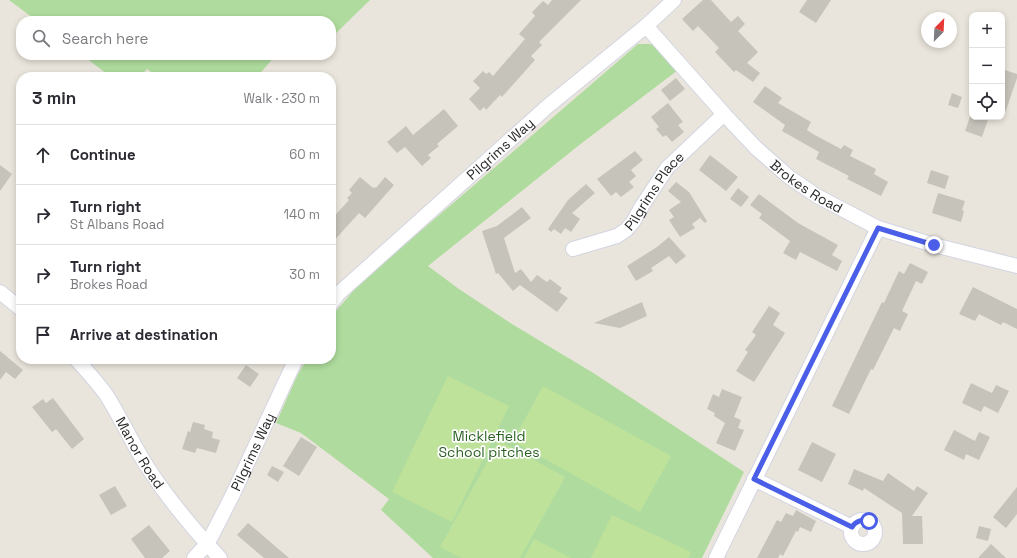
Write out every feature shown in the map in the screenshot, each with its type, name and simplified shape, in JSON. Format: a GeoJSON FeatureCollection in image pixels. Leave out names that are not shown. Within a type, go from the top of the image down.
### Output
{"type":"FeatureCollection","features":[{"type":"Feature","properties":{"kind":"street","name":"Pilgrims Way"},"geometry":{"type":"LineString","coordinates":[[336,297],[548,106],[646,26],[674,0]]}},
{"type":"Feature","properties":{"kind":"street","name":"Brokes Road"},"geometry":{"type":"LineString","coordinates":[[646,26],[756,148],[789,177],[817,196],[878,228],[934,245],[1017,266]]}},
{"type":"Feature","properties":{"kind":"street","name":"Pilgrims Place"},"geometry":{"type":"LineString","coordinates":[[573,249],[616,236],[626,230],[633,222],[667,168],[724,114]]}},
{"type":"Feature","properties":{"kind":"street"},"geometry":{"type":"LineString","coordinates":[[716,558],[878,228]]}},
{"type":"Feature","properties":{"kind":"street"},"geometry":{"type":"LineString","coordinates":[[0,292],[16,305]]}},
{"type":"Feature","properties":{"kind":"street","name":"Manor Road"},"geometry":{"type":"LineString","coordinates":[[81,364],[93,377],[107,396],[147,467],[168,496],[220,558]]}},
{"type":"Feature","properties":{"kind":"street","name":"Pilgrims Way"},"geometry":{"type":"LineString","coordinates":[[194,558],[207,544],[232,496],[294,364]]}},
{"type":"Feature","properties":{"kind":"street"},"geometry":{"type":"LineString","coordinates":[[754,479],[852,527]]}},
{"type":"Feature","properties":{"kind":"green space"},"geometry":{"type":"Polygon","coordinates":[[[9,0],[370,0],[336,33],[336,16],[30,16],[9,0]]]}},
{"type":"Feature","properties":{"kind":"green space","name":"Micklefield School pitches"},"geometry":{"type":"Polygon","coordinates":[[[638,44],[656,45],[678,70],[578,146],[428,266],[459,289],[512,324],[595,374],[744,472],[702,558],[433,558],[381,510],[389,499],[301,433],[276,423],[297,376],[304,364],[336,364],[336,311],[360,283],[638,44]]]}},
{"type":"Feature","properties":{"kind":"green space"},"geometry":{"type":"Polygon","coordinates":[[[89,60],[272,60],[261,72],[151,72],[147,69],[144,72],[104,72],[89,60]]]}},
{"type":"Feature","properties":{"kind":"green space"},"geometry":{"type":"Polygon","coordinates":[[[448,376],[509,406],[452,522],[392,492],[448,376]]]}},
{"type":"Feature","properties":{"kind":"green space"},"geometry":{"type":"Polygon","coordinates":[[[543,386],[671,456],[640,512],[513,441],[543,386]]]}},
{"type":"Feature","properties":{"kind":"green space"},"geometry":{"type":"Polygon","coordinates":[[[499,441],[565,477],[520,558],[461,558],[440,547],[499,441]]]}},
{"type":"Feature","properties":{"kind":"green space"},"geometry":{"type":"Polygon","coordinates":[[[612,515],[691,552],[688,558],[591,558],[612,515]]]}},
{"type":"Feature","properties":{"kind":"green space"},"geometry":{"type":"Polygon","coordinates":[[[534,539],[571,558],[524,558],[534,539]]]}},
{"type":"Feature","properties":{"kind":"building"},"geometry":{"type":"Polygon","coordinates":[[[552,0],[581,0],[539,42],[542,45],[531,56],[535,60],[502,97],[500,95],[486,110],[484,107],[480,111],[469,99],[480,88],[473,81],[483,71],[486,74],[489,72],[493,76],[525,39],[519,34],[535,16],[532,12],[543,1],[548,5],[552,0]]]}},
{"type":"Feature","properties":{"kind":"building"},"geometry":{"type":"Polygon","coordinates":[[[703,0],[711,0],[731,22],[738,16],[745,24],[738,31],[758,52],[747,63],[760,73],[753,82],[736,70],[734,72],[715,52],[719,48],[698,26],[693,31],[682,19],[703,0]]]}},
{"type":"Feature","properties":{"kind":"building"},"geometry":{"type":"Polygon","coordinates":[[[807,0],[831,0],[816,23],[799,12],[807,0]]]}},
{"type":"Feature","properties":{"kind":"building"},"geometry":{"type":"Polygon","coordinates":[[[1005,70],[1017,74],[1005,113],[1005,70]]]}},
{"type":"Feature","properties":{"kind":"building"},"geometry":{"type":"Polygon","coordinates":[[[676,78],[685,89],[670,101],[661,90],[676,78]]]}},
{"type":"Feature","properties":{"kind":"building"},"geometry":{"type":"Polygon","coordinates":[[[765,86],[782,98],[778,103],[811,122],[807,130],[841,149],[844,145],[853,150],[850,156],[876,169],[874,174],[888,182],[881,196],[847,179],[849,176],[816,159],[819,152],[782,131],[785,125],[753,102],[765,86]]]}},
{"type":"Feature","properties":{"kind":"building"},"geometry":{"type":"Polygon","coordinates":[[[952,93],[962,97],[958,108],[948,105],[952,93]]]}},
{"type":"Feature","properties":{"kind":"building"},"geometry":{"type":"Polygon","coordinates":[[[668,103],[683,122],[678,125],[684,132],[672,142],[666,135],[663,137],[656,129],[659,127],[651,117],[668,103]]]}},
{"type":"Feature","properties":{"kind":"building"},"geometry":{"type":"Polygon","coordinates":[[[444,109],[458,126],[437,144],[439,146],[428,155],[431,158],[422,166],[405,147],[397,153],[387,142],[406,126],[413,135],[444,109]]]}},
{"type":"Feature","properties":{"kind":"building"},"geometry":{"type":"Polygon","coordinates":[[[969,120],[988,120],[982,137],[965,131],[969,120]]]}},
{"type":"Feature","properties":{"kind":"building"},"geometry":{"type":"Polygon","coordinates":[[[635,151],[643,160],[631,170],[636,176],[629,182],[634,187],[621,197],[616,192],[611,196],[597,179],[635,151]]]}},
{"type":"Feature","properties":{"kind":"building"},"geometry":{"type":"Polygon","coordinates":[[[710,155],[738,177],[726,191],[699,170],[710,155]]]}},
{"type":"Feature","properties":{"kind":"building"},"geometry":{"type":"Polygon","coordinates":[[[0,165],[12,174],[0,191],[0,165]]]}},
{"type":"Feature","properties":{"kind":"building"},"geometry":{"type":"Polygon","coordinates":[[[931,170],[949,176],[945,189],[927,183],[931,170]]]}},
{"type":"Feature","properties":{"kind":"building"},"geometry":{"type":"Polygon","coordinates":[[[360,177],[373,188],[376,188],[385,177],[394,185],[365,218],[359,213],[336,238],[336,214],[349,200],[347,198],[352,193],[349,190],[360,177]]]}},
{"type":"Feature","properties":{"kind":"building"},"geometry":{"type":"Polygon","coordinates":[[[676,182],[689,192],[707,221],[705,223],[700,218],[692,224],[695,228],[680,237],[669,220],[674,217],[669,210],[681,202],[668,191],[676,182]]]}},
{"type":"Feature","properties":{"kind":"building"},"geometry":{"type":"Polygon","coordinates":[[[586,184],[595,193],[572,213],[580,219],[571,232],[565,228],[561,234],[554,229],[551,232],[548,229],[568,200],[586,184]]]}},
{"type":"Feature","properties":{"kind":"building"},"geometry":{"type":"Polygon","coordinates":[[[738,188],[749,197],[741,207],[730,199],[738,188]]]}},
{"type":"Feature","properties":{"kind":"building"},"geometry":{"type":"Polygon","coordinates":[[[938,193],[965,201],[962,210],[964,211],[961,222],[932,213],[938,193]]]}},
{"type":"Feature","properties":{"kind":"building"},"geometry":{"type":"Polygon","coordinates":[[[759,194],[798,223],[838,245],[832,255],[842,261],[837,271],[800,252],[796,260],[783,253],[790,241],[759,218],[762,214],[750,205],[759,194]]]}},
{"type":"Feature","properties":{"kind":"building"},"geometry":{"type":"Polygon","coordinates":[[[522,207],[531,218],[504,238],[515,273],[521,269],[531,282],[537,275],[547,282],[550,279],[562,288],[559,292],[568,298],[557,312],[520,285],[513,291],[498,273],[496,274],[482,231],[497,226],[522,207]]]}},
{"type":"Feature","properties":{"kind":"building"},"geometry":{"type":"Polygon","coordinates":[[[669,237],[686,256],[676,264],[669,256],[651,268],[653,271],[636,281],[627,266],[657,247],[669,237]]]}},
{"type":"Feature","properties":{"kind":"building"},"geometry":{"type":"Polygon","coordinates":[[[910,263],[928,272],[922,284],[916,281],[902,311],[908,314],[900,331],[894,328],[873,370],[871,369],[849,414],[832,406],[882,302],[884,303],[899,271],[904,274],[910,263]]]}},
{"type":"Feature","properties":{"kind":"building"},"geometry":{"type":"Polygon","coordinates":[[[973,287],[1017,309],[1017,329],[1003,322],[1001,325],[979,314],[975,321],[959,314],[973,287]]]}},
{"type":"Feature","properties":{"kind":"building"},"geometry":{"type":"Polygon","coordinates":[[[642,302],[647,316],[620,328],[594,323],[642,302]]]}},
{"type":"Feature","properties":{"kind":"building"},"geometry":{"type":"Polygon","coordinates":[[[769,306],[780,313],[773,325],[785,333],[754,382],[736,371],[748,352],[745,350],[756,335],[752,332],[769,306]]]}},
{"type":"Feature","properties":{"kind":"building"},"geometry":{"type":"Polygon","coordinates":[[[0,351],[23,370],[15,379],[6,372],[0,380],[0,351]]]}},
{"type":"Feature","properties":{"kind":"building"},"geometry":{"type":"Polygon","coordinates":[[[246,365],[259,374],[250,387],[237,378],[246,365]]]}},
{"type":"Feature","properties":{"kind":"building"},"geometry":{"type":"Polygon","coordinates":[[[971,383],[992,393],[996,385],[1009,391],[998,413],[984,406],[981,412],[962,403],[971,383]]]}},
{"type":"Feature","properties":{"kind":"building"},"geometry":{"type":"Polygon","coordinates":[[[722,389],[742,397],[734,417],[741,420],[738,428],[744,430],[735,451],[716,443],[725,423],[714,416],[715,413],[707,409],[713,394],[719,397],[722,389]]]}},
{"type":"Feature","properties":{"kind":"building"},"geometry":{"type":"Polygon","coordinates":[[[53,398],[84,439],[72,449],[56,429],[52,432],[32,407],[43,399],[46,403],[53,398]]]}},
{"type":"Feature","properties":{"kind":"building"},"geometry":{"type":"Polygon","coordinates":[[[193,422],[205,425],[204,429],[213,432],[212,438],[220,440],[216,453],[197,448],[195,453],[182,449],[188,431],[190,432],[193,422]]]}},
{"type":"Feature","properties":{"kind":"building"},"geometry":{"type":"Polygon","coordinates":[[[954,430],[975,441],[979,432],[990,437],[979,460],[966,454],[964,460],[944,450],[954,430]]]}},
{"type":"Feature","properties":{"kind":"building"},"geometry":{"type":"Polygon","coordinates":[[[301,437],[317,447],[299,476],[283,466],[301,437]]]}},
{"type":"Feature","properties":{"kind":"building"},"geometry":{"type":"Polygon","coordinates":[[[812,442],[836,454],[822,482],[798,470],[812,442]]]}},
{"type":"Feature","properties":{"kind":"building"},"geometry":{"type":"Polygon","coordinates":[[[272,466],[284,472],[278,482],[267,475],[272,466]]]}},
{"type":"Feature","properties":{"kind":"building"},"geometry":{"type":"Polygon","coordinates":[[[854,469],[883,481],[888,473],[914,491],[917,486],[928,493],[912,516],[922,516],[923,544],[903,544],[902,513],[864,488],[863,491],[848,484],[854,469]]]}},
{"type":"Feature","properties":{"kind":"building"},"geometry":{"type":"Polygon","coordinates":[[[115,486],[127,506],[111,515],[99,495],[115,486]]]}},
{"type":"Feature","properties":{"kind":"building"},"geometry":{"type":"Polygon","coordinates":[[[1017,487],[1017,514],[1006,528],[993,517],[1017,487]]]}},
{"type":"Feature","properties":{"kind":"building"},"geometry":{"type":"Polygon","coordinates":[[[796,510],[816,521],[811,532],[800,527],[798,532],[796,531],[783,556],[780,554],[778,558],[757,558],[777,520],[781,522],[786,513],[793,516],[796,510]]]}},
{"type":"Feature","properties":{"kind":"building"},"geometry":{"type":"Polygon","coordinates":[[[248,523],[289,558],[264,558],[237,535],[248,523]]]}},
{"type":"Feature","properties":{"kind":"building"},"geometry":{"type":"Polygon","coordinates":[[[149,525],[170,551],[162,558],[145,558],[131,539],[149,525]]]}},
{"type":"Feature","properties":{"kind":"building"},"geometry":{"type":"Polygon","coordinates":[[[979,526],[991,529],[988,541],[976,538],[979,526]]]}},
{"type":"Feature","properties":{"kind":"building"},"geometry":{"type":"Polygon","coordinates":[[[991,544],[1006,558],[978,558],[991,544]]]}},
{"type":"Feature","properties":{"kind":"route"},"geometry":{"type":"LineString","coordinates":[[869,521],[859,520],[852,527],[754,479],[878,228],[934,245]]}}]}
